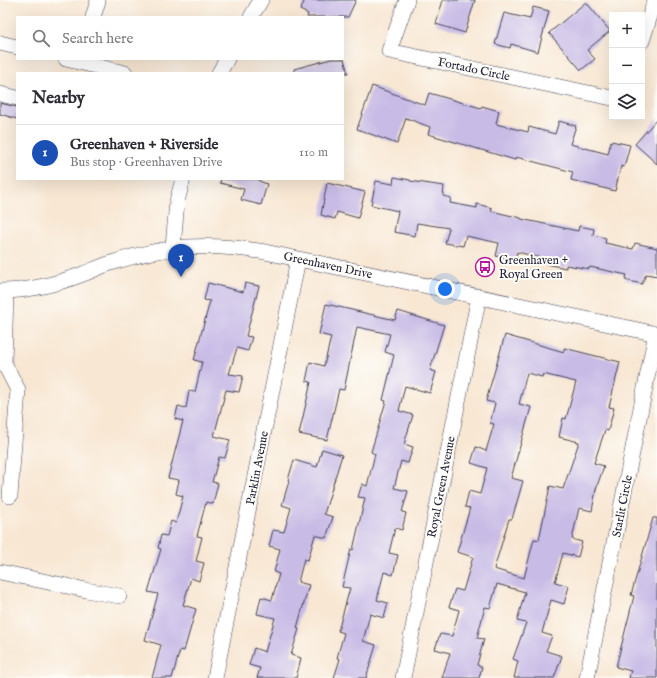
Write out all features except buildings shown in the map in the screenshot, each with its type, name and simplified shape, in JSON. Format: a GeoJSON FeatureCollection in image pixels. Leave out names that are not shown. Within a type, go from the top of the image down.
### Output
{"type":"FeatureCollection","features":[{"type":"Feature","properties":{"kind":"street"},"geometry":{"type":"LineString","coordinates":[[252,16],[261,0]]}},
{"type":"Feature","properties":{"kind":"street","name":"Fortado Circle"},"geometry":{"type":"LineString","coordinates":[[407,0],[389,50],[609,97]]}},
{"type":"Feature","properties":{"kind":"street"},"geometry":{"type":"LineString","coordinates":[[645,32],[655,0]]}},
{"type":"Feature","properties":{"kind":"street"},"geometry":{"type":"LineString","coordinates":[[93,16],[98,1]]}},
{"type":"Feature","properties":{"kind":"street"},"geometry":{"type":"LineString","coordinates":[[0,43],[16,47]]}},
{"type":"Feature","properties":{"kind":"street"},"geometry":{"type":"LineString","coordinates":[[75,60],[122,72]]}},
{"type":"Feature","properties":{"kind":"street"},"geometry":{"type":"LineString","coordinates":[[220,72],[226,60]]}},
{"type":"Feature","properties":{"kind":"street"},"geometry":{"type":"LineString","coordinates":[[0,94],[16,98]]}},
{"type":"Feature","properties":{"kind":"street"},"geometry":{"type":"LineString","coordinates":[[173,247],[177,201],[183,180]]}},
{"type":"Feature","properties":{"kind":"street","name":"Greenhaven Drive"},"geometry":{"type":"LineString","coordinates":[[3,291],[51,284],[110,263],[173,247],[234,247],[479,296],[656,334]]}},
{"type":"Feature","properties":{"kind":"street","name":"Parklin Avenue"},"geometry":{"type":"LineString","coordinates":[[215,678],[298,259]]}},
{"type":"Feature","properties":{"kind":"street"},"geometry":{"type":"LineString","coordinates":[[3,291],[4,363],[18,390],[10,496]]}},
{"type":"Feature","properties":{"kind":"street","name":"Royal Green Avenue"},"geometry":{"type":"LineString","coordinates":[[403,678],[479,296]]}},
{"type":"Feature","properties":{"kind":"street","name":"Starlit Circle"},"geometry":{"type":"LineString","coordinates":[[587,678],[656,334]]}},
{"type":"Feature","properties":{"kind":"street"},"geometry":{"type":"LineString","coordinates":[[0,572],[119,596]]}},
{"type":"Feature","properties":{"kind":"place","name":"Greenhaven + Royal Green"},"geometry":{"type":"Point","coordinates":[485,267]}},
{"type":"Feature","properties":{"kind":"place","name":"Greenhaven + Riverside"},"geometry":{"type":"Point","coordinates":[181,277]}}]}
